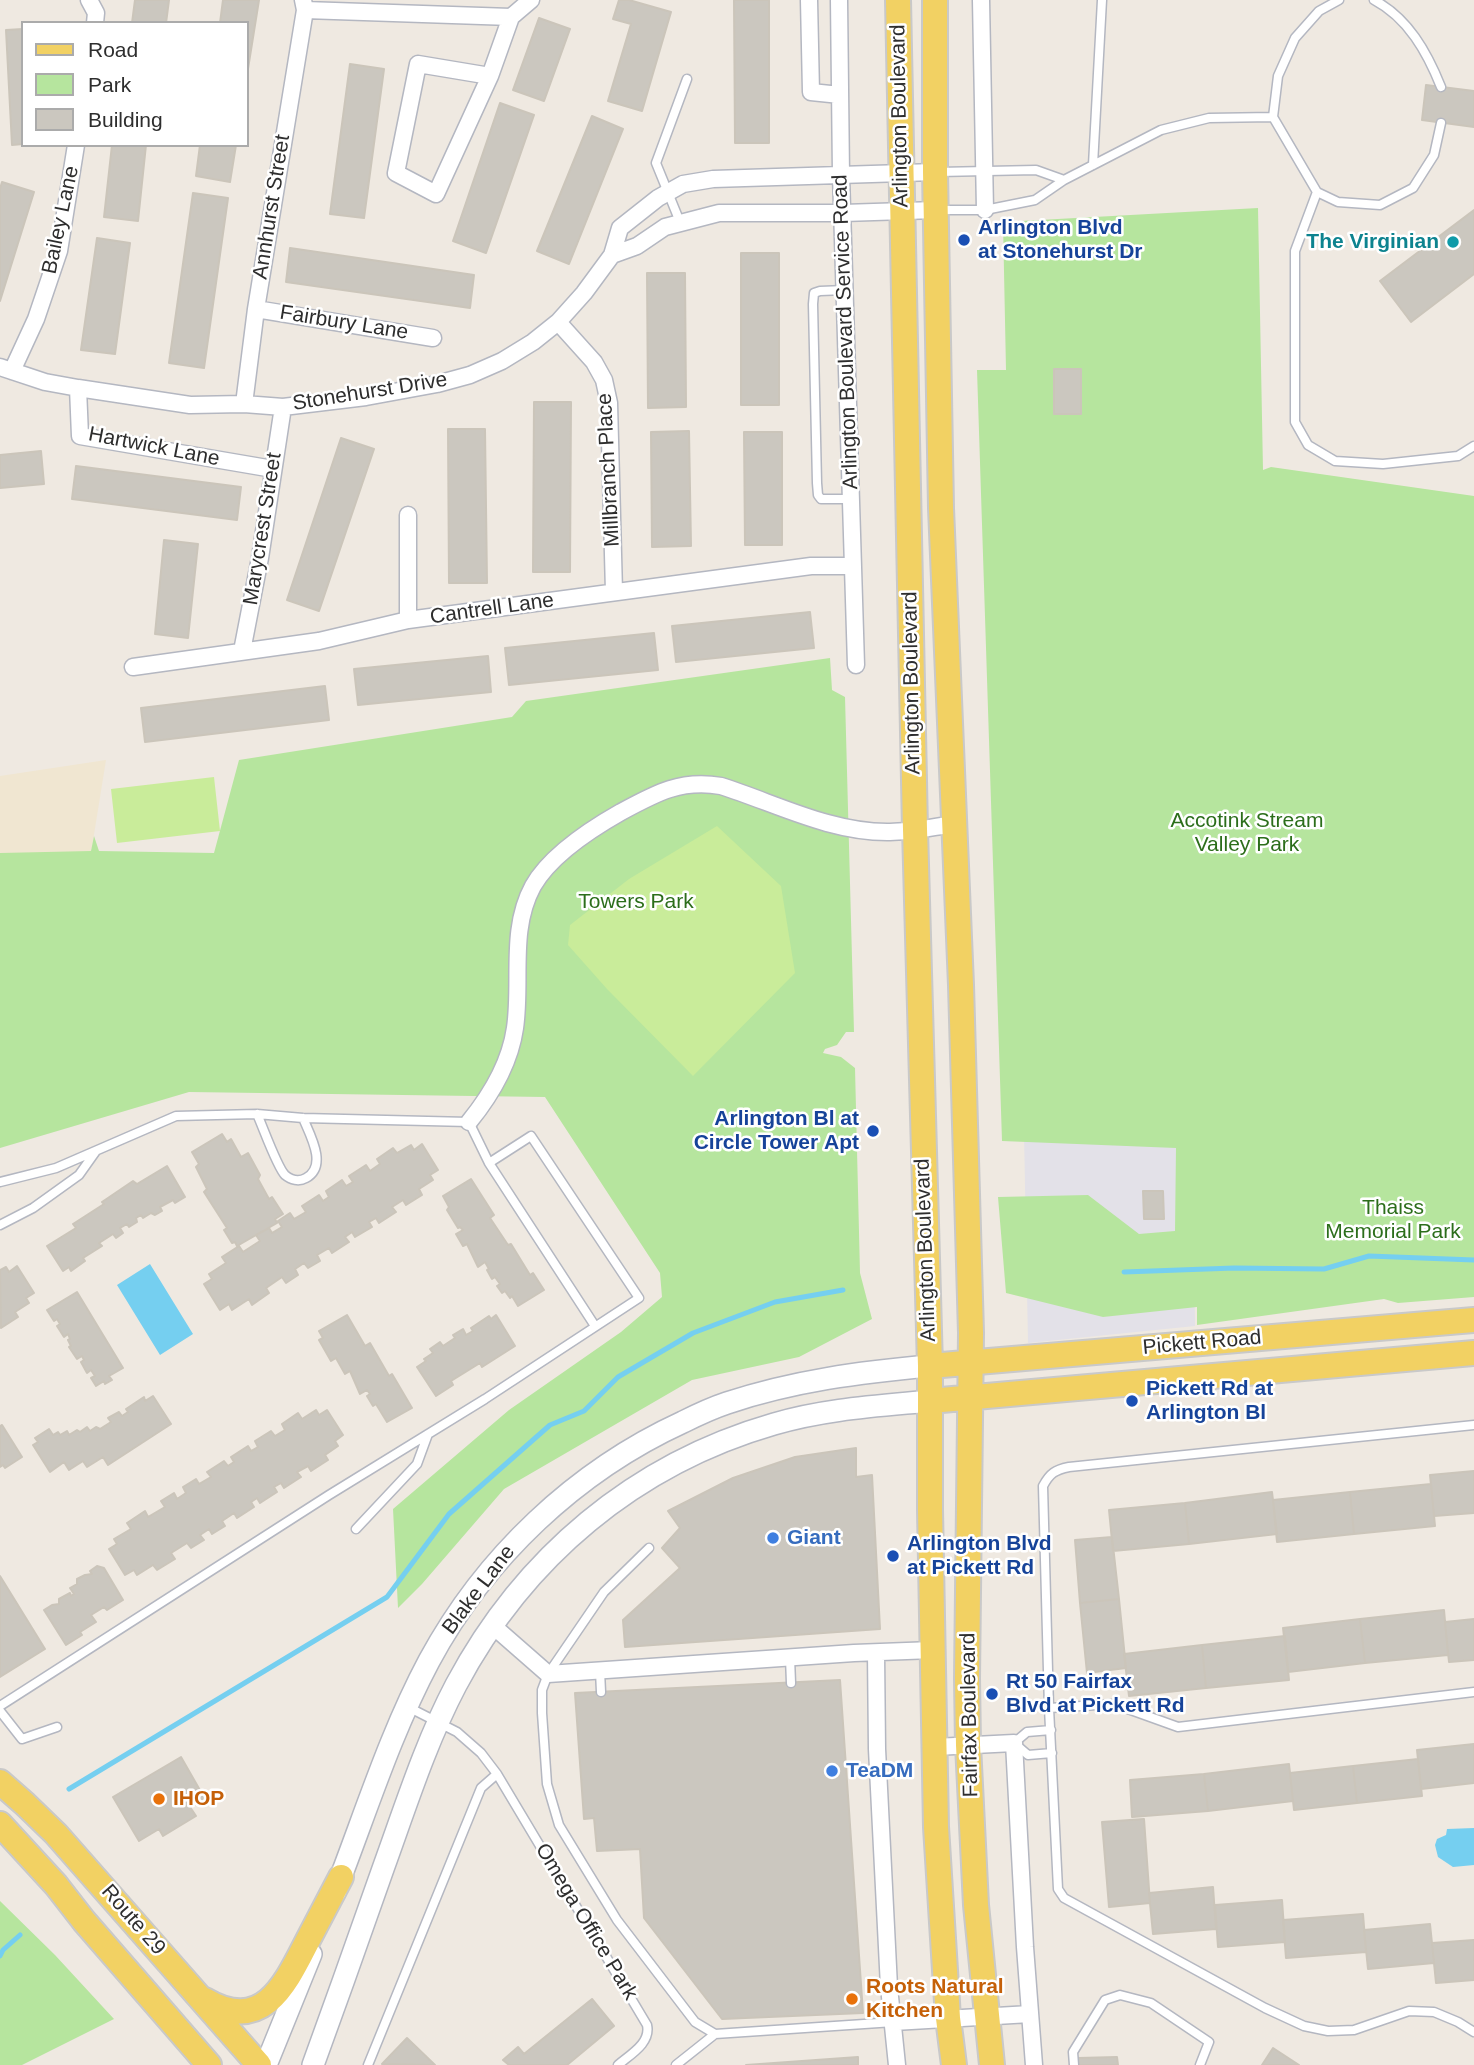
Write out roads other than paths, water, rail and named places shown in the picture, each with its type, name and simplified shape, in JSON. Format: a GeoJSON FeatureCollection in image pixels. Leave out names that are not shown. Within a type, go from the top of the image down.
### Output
{"type":"FeatureCollection","features":[{"type":"Feature","properties":{"kind":"main road","name":"Arlington Boulevard"},"geometry":{"type":"LineString","coordinates":[[898,0],[915,829],[930,1366]]}},
{"type":"Feature","properties":{"kind":"main road","name":"Arlington Boulevard"},"geometry":{"type":"LineString","coordinates":[[935,0],[942,520],[961,985],[972,1364]]}},
{"type":"Feature","properties":{"kind":"main road","name":"Pickett Road"},"geometry":{"type":"LineString","coordinates":[[930,1366],[1474,1320]]}},
{"type":"Feature","properties":{"kind":"main road","name":"Pickett Road"},"geometry":{"type":"LineString","coordinates":[[971,1397],[1474,1353]]}},
{"type":"Feature","properties":{"kind":"main road","name":"Fairfax Boulevard"},"geometry":{"type":"LineString","coordinates":[[972,1364],[968,1745],[976,1905],[992,2065]]}},
{"type":"Feature","properties":{"kind":"main road","name":"Fairfax Boulevard"},"geometry":{"type":"LineString","coordinates":[[930,1366],[930,1510],[938,1854],[948,2018],[954,2065]]}},
{"type":"Feature","properties":{"kind":"main road","name":"Blake Lane"},"geometry":{"type":"LineString","coordinates":[[266,2065],[356,1833],[429,1660],[492,1569],[515,1542],[579,1484],[616,1457],[655,1435],[724,1404],[793,1384],[930,1366]]}},
{"type":"Feature","properties":{"kind":"main road","name":"Blake Lane"},"geometry":{"type":"LineString","coordinates":[[313,2065],[438,1723],[456,1685],[492,1625],[535,1572],[582,1526],[634,1488],[684,1457],[712,1445],[777,1423],[847,1409],[971,1397]]}},
{"type":"Feature","properties":{"kind":"main road","name":"Route 29"},"geometry":{"type":"LineString","coordinates":[[0,1782],[56,1834],[259,2065]]}},
{"type":"Feature","properties":{"kind":"main road","name":"Route 29"},"geometry":{"type":"LineString","coordinates":[[0,1824],[56,1885],[209,2065]]}},
{"type":"Feature","properties":{"kind":"main road"},"geometry":{"type":"LineString","coordinates":[[200,1997],[220,2009],[233,2012],[253,2010],[278,1994],[293,1971],[341,1877]]}},
{"type":"Feature","properties":{"kind":"street"},"geometry":{"type":"LineString","coordinates":[[89,0],[96,13],[94,21]]}},
{"type":"Feature","properties":{"kind":"street"},"geometry":{"type":"LineString","coordinates":[[490,76],[418,64],[396,173],[436,194],[490,76],[511,17],[531,0]]}},
{"type":"Feature","properties":{"kind":"street"},"geometry":{"type":"LineString","coordinates":[[809,0],[811,92],[840,95]]}},
{"type":"Feature","properties":{"kind":"street","name":"Arlington Boulevard Service Road"},"geometry":{"type":"LineString","coordinates":[[839,0],[841,175],[856,665]]}},
{"type":"Feature","properties":{"kind":"street"},"geometry":{"type":"LineString","coordinates":[[981,0],[985,210]]}},
{"type":"Feature","properties":{"kind":"street"},"geometry":{"type":"LineString","coordinates":[[304,5],[511,17]]}},
{"type":"Feature","properties":{"kind":"street","name":"Annhurst Street"},"geometry":{"type":"LineString","coordinates":[[244,404],[256,309],[304,5]]}},
{"type":"Feature","properties":{"kind":"street","name":"Bailey Lane"},"geometry":{"type":"LineString","coordinates":[[6,369],[36,318],[59,251],[76,147]]}},
{"type":"Feature","properties":{"kind":"street","name":"Stonehurst Drive"},"geometry":{"type":"LineString","coordinates":[[6,369],[45,382],[190,405],[244,404],[283,407],[366,397],[437,384],[470,375],[512,355],[558,322],[584,293],[612,254],[620,228],[641,210],[683,184],[713,179],[936,172]]}},
{"type":"Feature","properties":{"kind":"street"},"geometry":{"type":"LineString","coordinates":[[612,254],[637,246],[665,227],[719,213],[936,210]]}},
{"type":"Feature","properties":{"kind":"street","name":"Fairbury Lane"},"geometry":{"type":"LineString","coordinates":[[256,309],[433,338]]}},
{"type":"Feature","properties":{"kind":"street","name":"Millbranch Place"},"geometry":{"type":"LineString","coordinates":[[558,322],[594,362],[604,380],[609,403],[614,592]]}},
{"type":"Feature","properties":{"kind":"street","name":"Hartwick Lane"},"geometry":{"type":"LineString","coordinates":[[78,388],[80,436],[273,469]]}},
{"type":"Feature","properties":{"kind":"street","name":"Marycrest Street"},"geometry":{"type":"LineString","coordinates":[[242,651],[260,558],[283,407]]}},
{"type":"Feature","properties":{"kind":"street"},"geometry":{"type":"LineString","coordinates":[[408,515],[408,620]]}},
{"type":"Feature","properties":{"kind":"street","name":"Cantrell Lane"},"geometry":{"type":"LineString","coordinates":[[133,667],[336,638],[408,620],[811,566],[853,566]]}},
{"type":"Feature","properties":{"kind":"street"},"geometry":{"type":"LineString","coordinates":[[469,1122],[498,1079],[514,1038],[519,927],[526,899],[541,874],[557,857],[618,814],[671,788],[708,783],[833,824],[857,829],[890,832],[955,824]]}},
{"type":"Feature","properties":{"kind":"street"},"geometry":{"type":"LineString","coordinates":[[492,1625],[548,1674],[933,1650]]}},
{"type":"Feature","properties":{"kind":"street"},"geometry":{"type":"LineString","coordinates":[[876,1653],[889,1987],[897,2065]]}},
{"type":"Feature","properties":{"kind":"street"},"geometry":{"type":"LineString","coordinates":[[935,1747],[1014,1743],[1034,2065]]}},
{"type":"Feature","properties":{"kind":"street"},"geometry":{"type":"LineString","coordinates":[[894,2022],[1030,2014]]}},
{"type":"Feature","properties":{"kind":"lane"},"geometry":{"type":"LineString","coordinates":[[1093,165],[1102,0]]}},
{"type":"Feature","properties":{"kind":"lane"},"geometry":{"type":"LineString","coordinates":[[1339,0],[1319,11],[1295,38],[1279,76],[1273,117],[1317,192],[1338,202],[1380,205],[1413,188],[1434,155],[1441,123]]}},
{"type":"Feature","properties":{"kind":"lane"},"geometry":{"type":"LineString","coordinates":[[1374,0],[1390,9],[1414,36],[1430,60],[1441,87]]}},
{"type":"Feature","properties":{"kind":"lane"},"geometry":{"type":"LineString","coordinates":[[680,222],[656,163],[687,79]]}},
{"type":"Feature","properties":{"kind":"lane"},"geometry":{"type":"LineString","coordinates":[[936,210],[985,210],[1035,200],[1064,180],[1161,130],[1209,118],[1273,117]]}},
{"type":"Feature","properties":{"kind":"lane"},"geometry":{"type":"LineString","coordinates":[[936,172],[1036,170],[1064,180]]}},
{"type":"Feature","properties":{"kind":"lane"},"geometry":{"type":"LineString","coordinates":[[1317,192],[1295,251],[1295,422],[1308,445],[1335,461],[1383,464],[1458,456],[1474,446]]}},
{"type":"Feature","properties":{"kind":"lane"},"geometry":{"type":"LineString","coordinates":[[845,290],[814,293],[817,484],[821,499],[851,499]]}},
{"type":"Feature","properties":{"kind":"lane"},"geometry":{"type":"LineString","coordinates":[[257,1114],[283,1174],[293,1180],[305,1179],[316,1168],[317,1156],[303,1118]]}},
{"type":"Feature","properties":{"kind":"lane"},"geometry":{"type":"LineString","coordinates":[[0,1182],[56,1168],[176,1116],[257,1114],[303,1118],[469,1122],[489,1163],[595,1326]]}},
{"type":"Feature","properties":{"kind":"lane"},"geometry":{"type":"LineString","coordinates":[[0,1706],[639,1298],[531,1136],[489,1163]]}},
{"type":"Feature","properties":{"kind":"lane"},"geometry":{"type":"LineString","coordinates":[[0,1226],[33,1208],[79,1175],[96,1150]]}},
{"type":"Feature","properties":{"kind":"lane"},"geometry":{"type":"LineString","coordinates":[[1474,1424],[1056,1470],[1049,1475],[1043,1486],[1049,1708],[1058,1889],[1064,1898],[1265,2008],[1304,2026],[1328,2031],[1354,2030],[1409,2011],[1433,2012],[1474,2032]]}},
{"type":"Feature","properties":{"kind":"lane"},"geometry":{"type":"LineString","coordinates":[[356,1529],[417,1464],[428,1434]]}},
{"type":"Feature","properties":{"kind":"lane"},"geometry":{"type":"LineString","coordinates":[[649,1548],[604,1592],[548,1674],[542,1690],[547,1784],[559,1825],[617,1920],[695,2022],[715,2034]]}},
{"type":"Feature","properties":{"kind":"lane"},"geometry":{"type":"LineString","coordinates":[[790,1658],[790,1683]]}},
{"type":"Feature","properties":{"kind":"lane"},"geometry":{"type":"LineString","coordinates":[[600,1671],[601,1692]]}},
{"type":"Feature","properties":{"kind":"lane"},"geometry":{"type":"LineString","coordinates":[[1049,1708],[1114,1704],[1178,1727],[1474,1692]]}},
{"type":"Feature","properties":{"kind":"lane","name":"Omega Office Park"},"geometry":{"type":"LineString","coordinates":[[407,1707],[457,1732],[469,1741],[497,1774],[647,2025],[649,2033],[644,2042],[618,2065]]}},
{"type":"Feature","properties":{"kind":"lane"},"geometry":{"type":"LineString","coordinates":[[0,1711],[22,1739],[57,1727]]}},
{"type":"Feature","properties":{"kind":"lane"},"geometry":{"type":"LineString","coordinates":[[1051,1730],[1027,1732],[1014,1743],[1028,1755],[1052,1753]]}},
{"type":"Feature","properties":{"kind":"lane"},"geometry":{"type":"LineString","coordinates":[[368,2065],[481,1788],[497,1774]]}},
{"type":"Feature","properties":{"kind":"lane"},"geometry":{"type":"LineString","coordinates":[[1074,2065],[1073,2052],[1105,2000],[1120,1994],[1151,2003],[1209,2042],[1200,2065]]}},
{"type":"Feature","properties":{"kind":"lane"},"geometry":{"type":"LineString","coordinates":[[676,2065],[715,2034],[894,2022]]}},
{"type":"Feature","properties":{"kind":"water"},"geometry":{"type":"Polygon","coordinates":[[[150,1264],[193,1334],[160,1355],[117,1285],[150,1264]]]}},
{"type":"Feature","properties":{"kind":"water"},"geometry":{"type":"Polygon","coordinates":[[[1474,1828],[1474,1865],[1453,1867],[1438,1857],[1435,1845],[1437,1839],[1446,1835],[1447,1829],[1474,1828]]]}},
{"type":"Feature","properties":{"kind":"waterway"},"geometry":{"type":"LineString","coordinates":[[1124,1272],[1234,1268],[1324,1269],[1369,1256],[1474,1260]]}},
{"type":"Feature","properties":{"kind":"waterway"},"geometry":{"type":"LineString","coordinates":[[69,1789],[387,1597],[449,1514],[550,1425],[584,1411],[618,1377],[693,1333],[775,1302],[843,1290]]}},
{"type":"Feature","properties":{"kind":"waterway"},"geometry":{"type":"LineString","coordinates":[[0,1956],[20,1935]]}},
{"type":"Feature","properties":{"kind":"place","name":"Arlington Blvd at Stonehurst Dr"},"geometry":{"type":"Point","coordinates":[964,240]}},
{"type":"Feature","properties":{"kind":"place","name":"The Virginian"},"geometry":{"type":"Point","coordinates":[1453,242]}},
{"type":"Feature","properties":{"kind":"place","name":"Arlington Bl at Circle Tower Apt"},"geometry":{"type":"Point","coordinates":[873,1131]}},
{"type":"Feature","properties":{"kind":"place","name":"Pickett Rd at Arlington Bl"},"geometry":{"type":"Point","coordinates":[1132,1401]}},
{"type":"Feature","properties":{"kind":"place","name":"Giant"},"geometry":{"type":"Point","coordinates":[773,1538]}},
{"type":"Feature","properties":{"kind":"place","name":"Arlington Blvd at Pickett Rd"},"geometry":{"type":"Point","coordinates":[893,1556]}},
{"type":"Feature","properties":{"kind":"place","name":"Rt 50 Fairfax Blvd at Pickett Rd"},"geometry":{"type":"Point","coordinates":[992,1694]}},
{"type":"Feature","properties":{"kind":"place","name":"TeaDM"},"geometry":{"type":"Point","coordinates":[832,1771]}},
{"type":"Feature","properties":{"kind":"place","name":"IHOP"},"geometry":{"type":"Point","coordinates":[159,1799]}},
{"type":"Feature","properties":{"kind":"place","name":"Roots Natural Kitchen"},"geometry":{"type":"Point","coordinates":[852,1999]}},
{"type":"Feature","properties":{"kind":"park label","name":"Accotink Stream Valley Park"},"geometry":{"type":"Point","coordinates":[1247,833]}},
{"type":"Feature","properties":{"kind":"park label","name":"Towers Park"},"geometry":{"type":"Point","coordinates":[636,902]}},
{"type":"Feature","properties":{"kind":"park label","name":"Thaiss Memorial Park"},"geometry":{"type":"Point","coordinates":[1393,1220]}}]}
